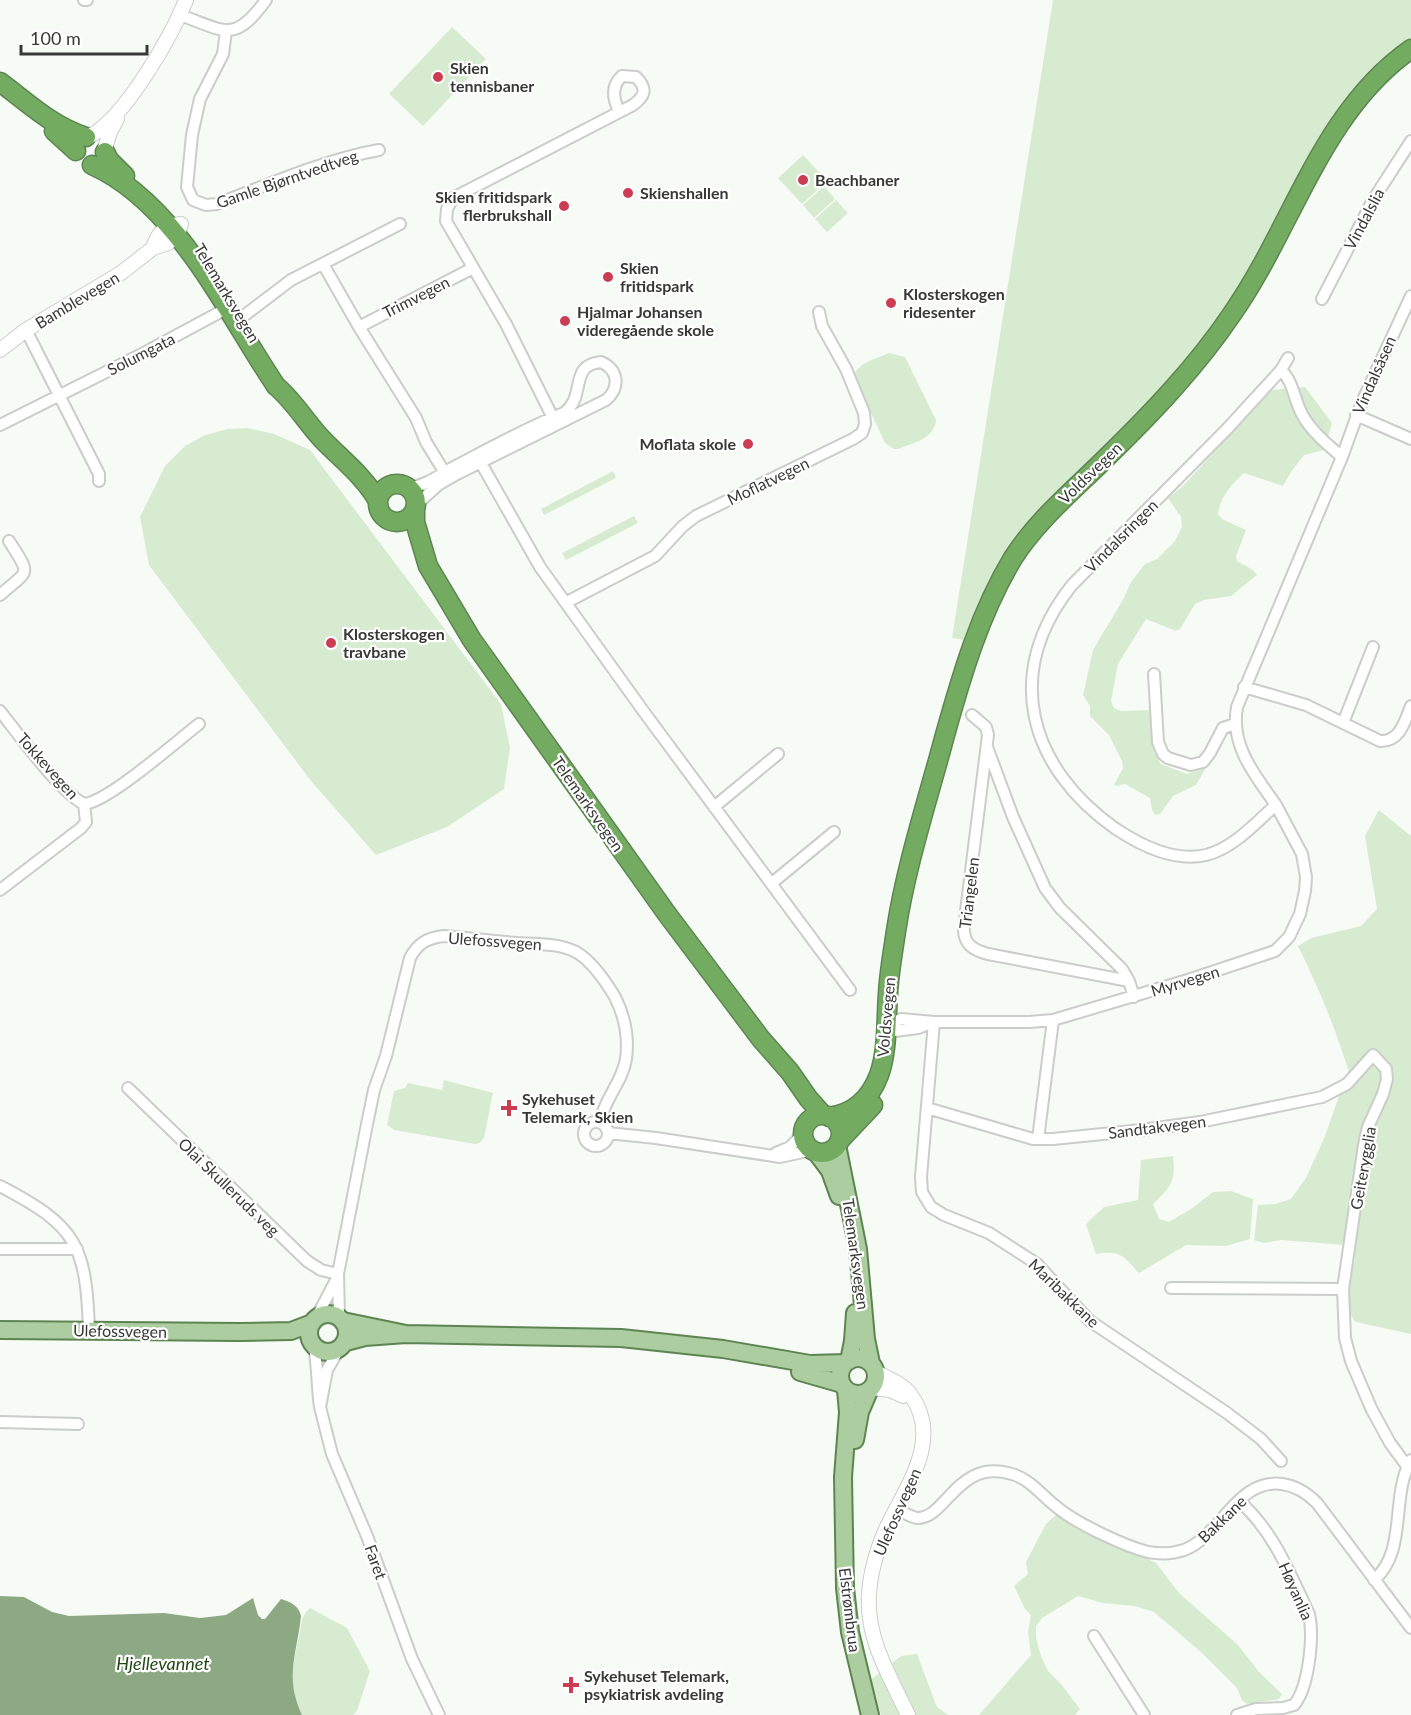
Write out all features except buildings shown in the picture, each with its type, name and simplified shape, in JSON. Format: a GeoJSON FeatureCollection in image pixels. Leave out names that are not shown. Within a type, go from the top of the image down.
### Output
{"type":"FeatureCollection","features":[{"type":"Feature","properties":{"kind":"highway","name":"Voldsvegen"},"geometry":{"type":"LineString","coordinates":[[838,1142],[869,1110],[879,1096],[890,1067],[892,1025],[890,973],[904,891],[952,708],[977,632],[1006,570],[1034,529],[1150,413],[1223,327],[1255,279],[1320,155],[1342,121],[1376,79],[1395,60],[1411,49]]}},
{"type":"Feature","properties":{"kind":"highway","name":"Telemarksvegen"},"geometry":{"type":"LineString","coordinates":[[0,82],[84,142]]}},
{"type":"Feature","properties":{"kind":"highway","name":"Telemarksvegen"},"geometry":{"type":"LineString","coordinates":[[0,90],[53,130],[84,142],[100,140],[101,155],[156,201],[212,283],[276,386],[286,394],[324,440],[373,492],[381,514],[388,520],[397,522],[427,562]]}},
{"type":"Feature","properties":{"kind":"highway","name":"Telemarksvegen"},"geometry":{"type":"LineString","coordinates":[[84,142],[81,161],[101,155]]}},
{"type":"Feature","properties":{"kind":"highway","name":"Telemarksvegen"},"geometry":{"type":"LineString","coordinates":[[344,459],[407,497],[427,562],[443,594],[493,670],[647,887],[761,1039],[790,1072],[815,1108],[826,1116]]}},
{"type":"Feature","properties":{"kind":"highway"},"geometry":{"type":"LineString","coordinates":[[378,501],[382,491],[407,497],[410,517],[397,522]]}},
{"type":"Feature","properties":{"kind":"highway","name":"Voldsvegen"},"geometry":{"type":"LineString","coordinates":[[826,1116],[853,1110],[868,1095],[875,1084],[883,1062],[892,1025]]}},
{"type":"Feature","properties":{"kind":"highway","name":"Telemarksvegen"},"geometry":{"type":"LineString","coordinates":[[761,1039],[796,1100],[803,1131]]}},
{"type":"Feature","properties":{"kind":"highway"},"geometry":{"type":"LineString","coordinates":[[826,1116],[838,1125],[838,1142],[830,1151],[814,1151],[805,1143],[803,1131],[812,1118],[826,1116]]}},
{"type":"Feature","properties":{"kind":"main road","name":"Telemarksvegen"},"geometry":{"type":"LineString","coordinates":[[838,1142],[858,1248],[872,1379]]}},
{"type":"Feature","properties":{"kind":"main road","name":"Telemarksvegen"},"geometry":{"type":"LineString","coordinates":[[814,1151],[834,1179],[853,1271],[855,1320],[847,1362]]}},
{"type":"Feature","properties":{"kind":"main road"},"geometry":{"type":"LineString","coordinates":[[406,1334],[341,1319],[329,1314],[314,1320],[309,1329],[312,1345],[326,1353],[365,1337],[406,1334],[621,1338],[723,1349],[810,1364],[847,1362],[862,1358],[872,1379],[857,1395],[814,1375],[706,1348]]}},
{"type":"Feature","properties":{"kind":"main road"},"geometry":{"type":"LineString","coordinates":[[341,1319],[347,1330],[342,1346]]}},
{"type":"Feature","properties":{"kind":"main road","name":"Ulefossvegen"},"geometry":{"type":"LineString","coordinates":[[0,1330],[291,1331],[314,1320]]}},
{"type":"Feature","properties":{"kind":"main road","name":"Ulefossvegen"},"geometry":{"type":"LineString","coordinates":[[240,1332],[312,1345]]}},
{"type":"Feature","properties":{"kind":"main road"},"geometry":{"type":"LineString","coordinates":[[844,1387],[841,1371],[847,1362]]}},
{"type":"Feature","properties":{"kind":"main road","name":"Elstrømbrua"},"geometry":{"type":"LineString","coordinates":[[843,1503],[860,1412],[872,1379]]}},
{"type":"Feature","properties":{"kind":"main road","name":"Elstrømbrua"},"geometry":{"type":"LineString","coordinates":[[844,1387],[848,1412],[843,1477],[843,1565],[850,1632],[870,1715]]}},
{"type":"Feature","properties":{"kind":"street"},"geometry":{"type":"LineString","coordinates":[[101,155],[110,132],[128,99],[161,51],[186,0]]}},
{"type":"Feature","properties":{"kind":"street"},"geometry":{"type":"LineString","coordinates":[[180,15],[226,31],[245,24],[266,0]]}},
{"type":"Feature","properties":{"kind":"street","name":"Gamle Bjørntvedtveg"},"geometry":{"type":"LineString","coordinates":[[226,31],[223,54],[200,99],[192,135],[187,186],[194,200],[206,205],[217,204],[343,159],[379,150]]}},
{"type":"Feature","properties":{"kind":"street"},"geometry":{"type":"LineString","coordinates":[[84,142],[104,127],[128,99]]}},
{"type":"Feature","properties":{"kind":"street"},"geometry":{"type":"LineString","coordinates":[[555,421],[511,333],[446,221],[447,209],[453,198],[619,111]]}},
{"type":"Feature","properties":{"kind":"street","name":"Vindalslia"},"geometry":{"type":"LineString","coordinates":[[1322,299],[1373,200],[1411,141]]}},
{"type":"Feature","properties":{"kind":"street"},"geometry":{"type":"LineString","coordinates":[[245,315],[284,284],[400,224]]}},
{"type":"Feature","properties":{"kind":"street","name":"Bamblevegen"},"geometry":{"type":"LineString","coordinates":[[0,350],[26,330],[121,273],[153,248],[159,233],[176,228]]}},
{"type":"Feature","properties":{"kind":"street"},"geometry":{"type":"LineString","coordinates":[[323,264],[416,418],[426,442],[446,476]]}},
{"type":"Feature","properties":{"kind":"street","name":"Trimvegen"},"geometry":{"type":"LineString","coordinates":[[359,327],[474,268]]}},
{"type":"Feature","properties":{"kind":"street","name":"Vindalsåsen"},"geometry":{"type":"LineString","coordinates":[[1341,457],[1356,415],[1411,296]]}},
{"type":"Feature","properties":{"kind":"street","name":"Solumgata"},"geometry":{"type":"LineString","coordinates":[[0,425],[222,311]]}},
{"type":"Feature","properties":{"kind":"street","name":"Moflatvegen"},"geometry":{"type":"LineString","coordinates":[[567,602],[655,556],[683,526],[696,516],[862,433],[865,424],[864,413],[846,369],[822,326],[819,312]]}},
{"type":"Feature","properties":{"kind":"street"},"geometry":{"type":"LineString","coordinates":[[26,330],[99,474],[99,481]]}},
{"type":"Feature","properties":{"kind":"street","name":"Vindalsringen"},"geometry":{"type":"LineString","coordinates":[[1276,805],[1243,834],[1218,851],[1182,856],[1145,846],[1106,821],[1067,784],[1039,736],[1033,715],[1032,692],[1040,645],[1047,624],[1061,599],[1089,567],[1206,451],[1281,370],[1288,358]]}},
{"type":"Feature","properties":{"kind":"street"},"geometry":{"type":"LineString","coordinates":[[407,497],[555,421],[598,405],[611,396],[616,380],[611,368],[597,362],[584,369],[581,373],[574,405],[555,421]]}},
{"type":"Feature","properties":{"kind":"street"},"geometry":{"type":"LineString","coordinates":[[1276,805],[1246,761],[1238,742],[1235,724],[1237,707],[1341,457],[1322,440],[1304,418],[1289,381],[1281,370]]}},
{"type":"Feature","properties":{"kind":"street"},"geometry":{"type":"LineString","coordinates":[[1356,415],[1411,439]]}},
{"type":"Feature","properties":{"kind":"street"},"geometry":{"type":"LineString","coordinates":[[478,460],[540,567],[644,712],[850,990]]}},
{"type":"Feature","properties":{"kind":"street"},"geometry":{"type":"LineString","coordinates":[[407,497],[417,487],[446,476]]}},
{"type":"Feature","properties":{"kind":"street"},"geometry":{"type":"LineString","coordinates":[[0,594],[22,578],[25,570],[9,541]]}},
{"type":"Feature","properties":{"kind":"street"},"geometry":{"type":"LineString","coordinates":[[1343,723],[1373,647]]}},
{"type":"Feature","properties":{"kind":"street"},"geometry":{"type":"LineString","coordinates":[[1154,674],[1158,742],[1168,758],[1191,765],[1203,762],[1222,728],[1235,724]]}},
{"type":"Feature","properties":{"kind":"street"},"geometry":{"type":"LineString","coordinates":[[1244,687],[1306,705],[1380,741],[1388,741],[1399,733],[1411,706]]}},
{"type":"Feature","properties":{"kind":"street","name":"Tokkevegen"},"geometry":{"type":"LineString","coordinates":[[0,711],[64,788],[77,801],[84,804],[86,822],[0,890]]}},
{"type":"Feature","properties":{"kind":"street","name":"Triangelen"},"geometry":{"type":"LineString","coordinates":[[972,715],[986,728],[987,747],[964,927],[967,943],[975,950],[988,954],[1129,981]]}},
{"type":"Feature","properties":{"kind":"street"},"geometry":{"type":"LineString","coordinates":[[84,804],[94,802],[118,787],[199,724]]}},
{"type":"Feature","properties":{"kind":"street","name":"Triangelen"},"geometry":{"type":"LineString","coordinates":[[987,747],[1013,817],[1044,888],[1060,908],[1118,965],[1129,981],[1134,997]]}},
{"type":"Feature","properties":{"kind":"street"},"geometry":{"type":"LineString","coordinates":[[714,807],[778,754]]}},
{"type":"Feature","properties":{"kind":"street","name":"Myrvegen"},"geometry":{"type":"LineString","coordinates":[[892,1025],[918,1028],[934,1022],[1053,1020],[1268,955],[1279,949],[1289,937],[1303,904],[1305,864],[1296,841],[1276,805]]}},
{"type":"Feature","properties":{"kind":"street"},"geometry":{"type":"LineString","coordinates":[[772,883],[834,832]]}},
{"type":"Feature","properties":{"kind":"street","name":"Ulefossvegen"},"geometry":{"type":"LineString","coordinates":[[341,1319],[338,1274],[374,1090],[386,1056],[410,958],[421,942],[429,938],[444,936],[549,945],[576,953],[590,964],[620,1006],[627,1037],[626,1060],[620,1078],[604,1107],[600,1122]]}},
{"type":"Feature","properties":{"kind":"street"},"geometry":{"type":"LineString","coordinates":[[1038,1139],[1053,1020]]}},
{"type":"Feature","properties":{"kind":"street","name":"Maribakkane"},"geometry":{"type":"LineString","coordinates":[[934,1022],[922,1185],[924,1197],[931,1207],[944,1215],[989,1233],[1026,1256],[1052,1278],[1083,1314],[1101,1329],[1227,1413],[1261,1440],[1281,1461]]}},
{"type":"Feature","properties":{"kind":"street","name":"Sandtakvegen"},"geometry":{"type":"LineString","coordinates":[[927,1108],[1038,1139],[1104,1134],[1200,1122],[1311,1101],[1331,1094],[1347,1084],[1373,1055]]}},
{"type":"Feature","properties":{"kind":"street","name":"Geiterygglia"},"geometry":{"type":"LineString","coordinates":[[1373,1055],[1386,1069],[1387,1079],[1366,1136],[1343,1289],[1343,1319],[1347,1350],[1363,1389],[1390,1443],[1409,1463]]}},
{"type":"Feature","properties":{"kind":"street","name":"Olai Skulleruds veg"},"geometry":{"type":"LineString","coordinates":[[128,1089],[307,1261],[321,1270],[338,1274]]}},
{"type":"Feature","properties":{"kind":"street"},"geometry":{"type":"LineString","coordinates":[[594,1122],[600,1122],[608,1132],[605,1142],[595,1146],[586,1141],[584,1132],[586,1127],[594,1122]]}},
{"type":"Feature","properties":{"kind":"street"},"geometry":{"type":"LineString","coordinates":[[764,1155],[789,1147],[803,1131]]}},
{"type":"Feature","properties":{"kind":"street"},"geometry":{"type":"LineString","coordinates":[[608,1132],[780,1157],[814,1151]]}},
{"type":"Feature","properties":{"kind":"street"},"geometry":{"type":"LineString","coordinates":[[0,1186],[31,1202],[68,1232],[85,1271],[89,1330]]}},
{"type":"Feature","properties":{"kind":"street"},"geometry":{"type":"LineString","coordinates":[[0,1249],[77,1250]]}},
{"type":"Feature","properties":{"kind":"street","name":"Ulefossvegen"},"geometry":{"type":"LineString","coordinates":[[314,1320],[338,1274]]}},
{"type":"Feature","properties":{"kind":"street"},"geometry":{"type":"LineString","coordinates":[[1171,1288],[1343,1289]]}},
{"type":"Feature","properties":{"kind":"street","name":"Faret"},"geometry":{"type":"LineString","coordinates":[[312,1345],[318,1369],[317,1388],[320,1407],[332,1454],[364,1529],[412,1659],[439,1715]]}},
{"type":"Feature","properties":{"kind":"street","name":"Faret"},"geometry":{"type":"LineString","coordinates":[[320,1407],[327,1370],[342,1346]]}},
{"type":"Feature","properties":{"kind":"street","name":"Ulefossvegen"},"geometry":{"type":"LineString","coordinates":[[872,1379],[900,1394],[918,1410],[924,1432],[922,1454],[886,1529],[874,1562],[870,1579],[868,1609],[877,1650],[908,1715]]}},
{"type":"Feature","properties":{"kind":"street"},"geometry":{"type":"LineString","coordinates":[[0,1422],[78,1424]]}},
{"type":"Feature","properties":{"kind":"street"},"geometry":{"type":"LineString","coordinates":[[1374,1580],[1390,1558],[1409,1463]]}},
{"type":"Feature","properties":{"kind":"street","name":"Bakkane"},"geometry":{"type":"LineString","coordinates":[[897,1509],[911,1516],[926,1517],[964,1481],[978,1474],[1002,1472],[1026,1480],[1058,1509],[1080,1522],[1140,1550],[1166,1553],[1184,1550],[1202,1541],[1239,1501],[1255,1488],[1269,1484],[1288,1485],[1304,1491],[1325,1512],[1411,1628]]}},
{"type":"Feature","properties":{"kind":"street","name":"Høyanlia"},"geometry":{"type":"LineString","coordinates":[[1237,1715],[1256,1709],[1283,1708],[1294,1705],[1300,1694],[1312,1642],[1309,1614],[1269,1533],[1259,1519],[1239,1501]]}},
{"type":"Feature","properties":{"kind":"street"},"geometry":{"type":"LineString","coordinates":[[1094,1636],[1144,1715]]}},
{"type":"Feature","properties":{"kind":"shaded area"},"geometry":{"type":"Polygon","coordinates":[[[1053,0],[1411,0],[1411,58],[1378,85],[1334,144],[1264,275],[1026,548],[978,642],[952,638],[1053,0]]]}},
{"type":"Feature","properties":{"kind":"shaded area","name":"Skien tennisbaner"},"geometry":{"type":"Polygon","coordinates":[[[452,27],[486,59],[423,126],[389,94],[452,27]]]}},
{"type":"Feature","properties":{"kind":"shaded area","name":"Beachbaner"},"geometry":{"type":"Polygon","coordinates":[[[803,155],[827,181],[802,204],[778,178],[803,155]]]}},
{"type":"Feature","properties":{"kind":"shaded area","name":"Beachbaner"},"geometry":{"type":"Polygon","coordinates":[[[824,186],[835,199],[814,218],[803,205],[824,186]]]}},
{"type":"Feature","properties":{"kind":"shaded area","name":"Beachbaner"},"geometry":{"type":"Polygon","coordinates":[[[836,200],[848,213],[827,232],[815,219],[836,200]]]}},
{"type":"Feature","properties":{"kind":"shaded area"},"geometry":{"type":"Polygon","coordinates":[[[889,353],[905,357],[936,420],[927,436],[898,449],[885,443],[854,377],[863,365],[889,353]]]}},
{"type":"Feature","properties":{"kind":"shaded area"},"geometry":{"type":"Polygon","coordinates":[[[1305,387],[1332,423],[1324,450],[1304,455],[1283,486],[1244,473],[1227,491],[1219,508],[1218,514],[1222,519],[1246,530],[1236,556],[1237,561],[1253,570],[1257,575],[1231,596],[1204,600],[1195,604],[1180,629],[1176,631],[1146,619],[1118,664],[1111,701],[1114,708],[1121,711],[1151,710],[1151,736],[1155,754],[1161,764],[1187,774],[1206,768],[1196,785],[1173,796],[1160,814],[1155,815],[1150,798],[1125,784],[1114,785],[1123,768],[1122,761],[1109,735],[1090,716],[1090,706],[1083,695],[1093,650],[1131,582],[1145,564],[1157,559],[1175,541],[1182,527],[1181,517],[1168,498],[1183,486],[1271,390],[1305,387]]]}},
{"type":"Feature","properties":{"kind":"shaded area","name":"Klosterskogen travbane"},"geometry":{"type":"Polygon","coordinates":[[[247,428],[274,434],[310,450],[501,704],[510,748],[504,789],[447,827],[376,855],[311,781],[149,565],[140,517],[165,466],[185,446],[205,435],[228,429],[247,428]]]}},
{"type":"Feature","properties":{"kind":"shaded area"},"geometry":{"type":"Polygon","coordinates":[[[613,471],[616,478],[544,515],[541,509],[613,471]]]}},
{"type":"Feature","properties":{"kind":"shaded area"},"geometry":{"type":"Polygon","coordinates":[[[634,516],[638,523],[566,560],[562,553],[634,516]]]}},
{"type":"Feature","properties":{"kind":"shaded area"},"geometry":{"type":"Polygon","coordinates":[[[1379,810],[1411,836],[1411,1334],[1356,1322],[1349,1309],[1348,1300],[1355,1258],[1345,1245],[1281,1240],[1263,1243],[1254,1240],[1258,1205],[1275,1204],[1291,1199],[1306,1178],[1325,1136],[1339,1096],[1352,1082],[1328,1013],[1298,946],[1311,938],[1361,926],[1377,909],[1365,836],[1379,810]]]}},
{"type":"Feature","properties":{"kind":"shaded area"},"geometry":{"type":"Polygon","coordinates":[[[444,1080],[493,1093],[484,1138],[480,1143],[394,1130],[387,1125],[394,1091],[405,1088],[408,1083],[442,1090],[444,1080]]]}},
{"type":"Feature","properties":{"kind":"shaded area"},"geometry":{"type":"Polygon","coordinates":[[[1173,1156],[1174,1172],[1171,1183],[1153,1204],[1159,1219],[1169,1222],[1213,1192],[1231,1191],[1253,1199],[1250,1239],[1226,1246],[1186,1245],[1139,1273],[1121,1256],[1111,1253],[1096,1254],[1086,1224],[1104,1207],[1138,1200],[1141,1160],[1173,1156]]]}},
{"type":"Feature","properties":{"kind":"shaded area"},"geometry":{"type":"Polygon","coordinates":[[[1057,1514],[1156,1563],[1179,1593],[1238,1645],[1259,1672],[1282,1694],[1279,1699],[1247,1704],[1242,1700],[1237,1688],[1202,1653],[1154,1612],[1135,1606],[1103,1603],[1078,1596],[1042,1618],[1036,1626],[1036,1638],[1048,1671],[1080,1709],[1075,1715],[979,1715],[1031,1655],[1028,1632],[1031,1615],[1025,1609],[1014,1586],[1028,1574],[1026,1562],[1046,1524],[1057,1514]]]}},
{"type":"Feature","properties":{"kind":"shaded area"},"geometry":{"type":"Polygon","coordinates":[[[310,1608],[347,1628],[370,1671],[357,1711],[353,1715],[302,1715],[293,1686],[293,1668],[302,1621],[310,1608]]]}},
{"type":"Feature","properties":{"kind":"shaded area"},"geometry":{"type":"Polygon","coordinates":[[[917,1654],[937,1707],[948,1715],[881,1715],[869,1681],[901,1656],[917,1654]]]}},
{"type":"Feature","properties":{"kind":"water","name":"Hjellevannet"},"geometry":{"type":"Polygon","coordinates":[[[0,1596],[24,1597],[52,1612],[69,1616],[164,1613],[200,1618],[226,1615],[253,1598],[258,1615],[262,1619],[265,1619],[281,1599],[294,1605],[301,1616],[293,1677],[302,1715],[0,1715],[0,1596]]]}},
{"type":"Feature","properties":{"kind":"place","name":"Skien tennisbaner"},"geometry":{"type":"Point","coordinates":[438,77]}},
{"type":"Feature","properties":{"kind":"place","name":"Beachbaner"},"geometry":{"type":"Point","coordinates":[803,180]}},
{"type":"Feature","properties":{"kind":"place","name":"Skienshallen"},"geometry":{"type":"Point","coordinates":[628,193]}},
{"type":"Feature","properties":{"kind":"place","name":"Skien fritidspark flerbrukshall"},"geometry":{"type":"Point","coordinates":[564,206]}},
{"type":"Feature","properties":{"kind":"place","name":"Skien fritidspark"},"geometry":{"type":"Point","coordinates":[608,277]}},
{"type":"Feature","properties":{"kind":"place","name":"Klosterskogen ridesenter"},"geometry":{"type":"Point","coordinates":[891,303]}},
{"type":"Feature","properties":{"kind":"place","name":"Hjalmar Johansen videregående skole"},"geometry":{"type":"Point","coordinates":[565,321]}},
{"type":"Feature","properties":{"kind":"place","name":"Moflata skole"},"geometry":{"type":"Point","coordinates":[748,444]}},
{"type":"Feature","properties":{"kind":"place","name":"Klosterskogen travbane"},"geometry":{"type":"Point","coordinates":[331,643]}},
{"type":"Feature","properties":{"kind":"place","name":"Sykehuset Telemark, Skien"},"geometry":{"type":"Point","coordinates":[509,1108]}},
{"type":"Feature","properties":{"kind":"place","name":"Sykehuset Telemark, psykiatrisk avdeling"},"geometry":{"type":"Point","coordinates":[571,1685]}}]}
